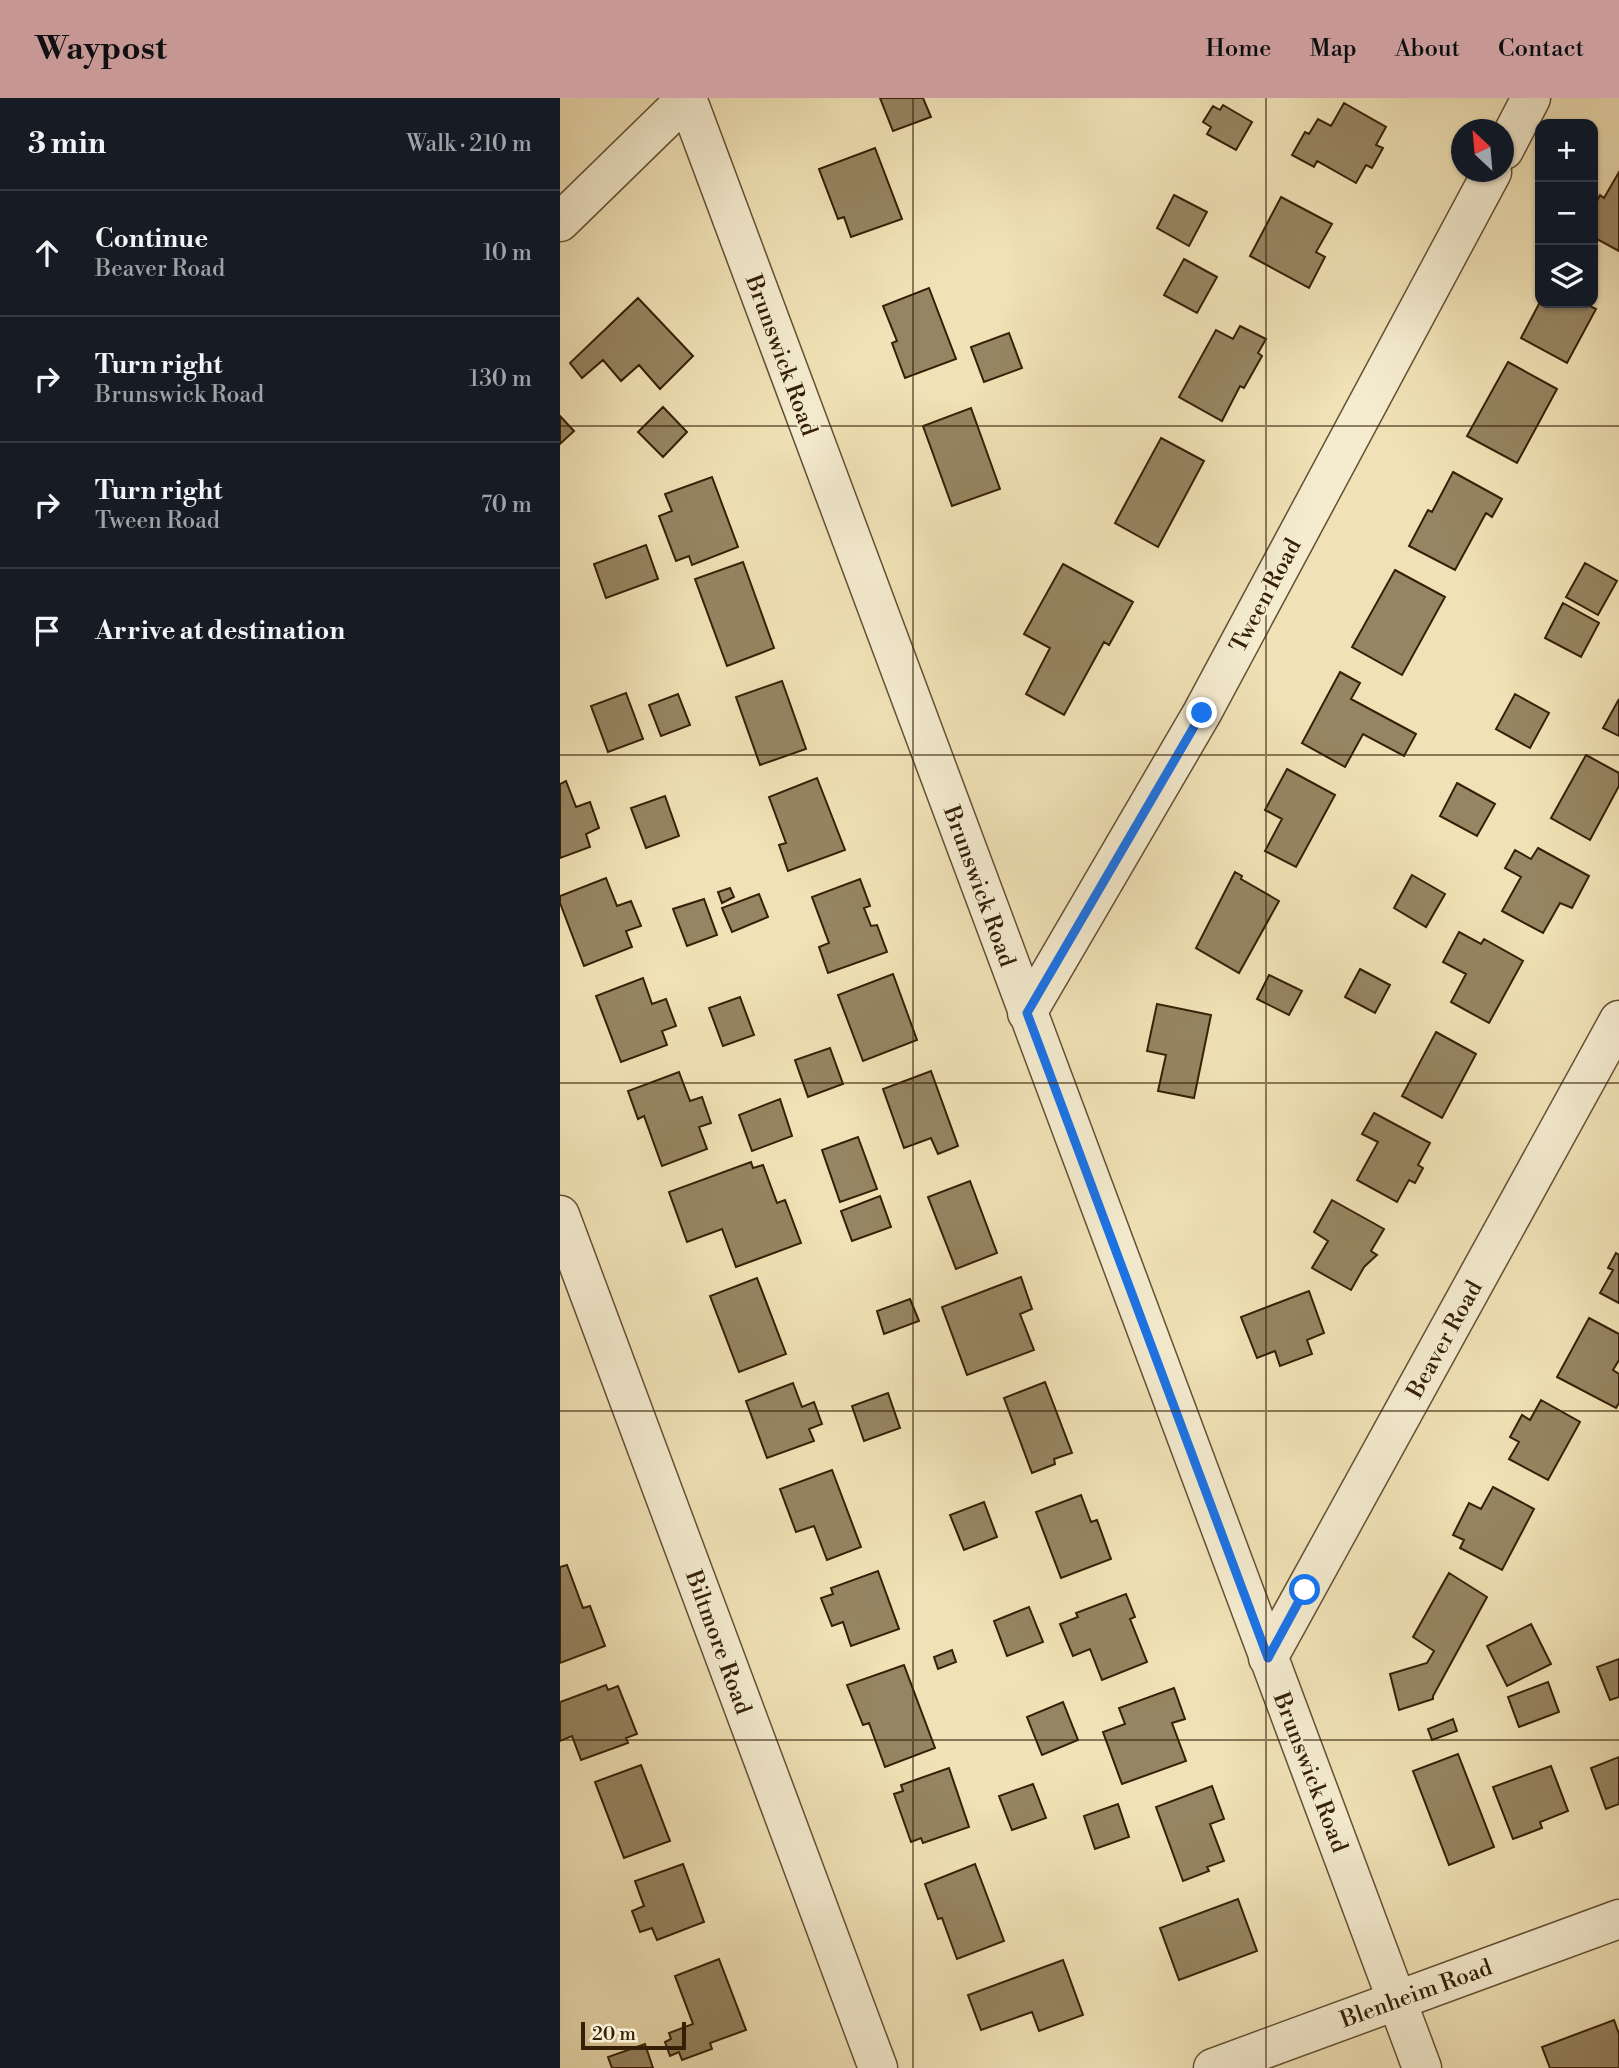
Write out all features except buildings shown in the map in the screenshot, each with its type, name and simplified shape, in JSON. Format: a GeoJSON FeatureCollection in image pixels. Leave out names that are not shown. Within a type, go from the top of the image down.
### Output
{"type":"FeatureCollection","features":[{"type":"Feature","properties":{"kind":"street"},"geometry":{"type":"LineString","coordinates":[[560,222],[687,98]]}},
{"type":"Feature","properties":{"kind":"street","name":"Brunswick Road"},"geometry":{"type":"LineString","coordinates":[[687,98],[1422,2068]]}},
{"type":"Feature","properties":{"kind":"street"},"geometry":{"type":"LineString","coordinates":[[1514,130],[1531,98]]}},
{"type":"Feature","properties":{"kind":"street","name":"Tween Road"},"geometry":{"type":"LineString","coordinates":[[1027,1013],[1202,713],[1487,182]]}},
{"type":"Feature","properties":{"kind":"street","name":"Beaver Road"},"geometry":{"type":"LineString","coordinates":[[1268,1658],[1619,1020]]}},
{"type":"Feature","properties":{"kind":"street","name":"Biltmore Road"},"geometry":{"type":"LineString","coordinates":[[560,1216],[878,2068]]}},
{"type":"Feature","properties":{"kind":"street","name":"Blenheim Road"},"geometry":{"type":"LineString","coordinates":[[1213,2068],[1619,1919]]}},
{"type":"Feature","properties":{"kind":"route"},"geometry":{"type":"LineString","coordinates":[[1202,713],[1027,1013],[1268,1658],[1305,1590]]}}]}
